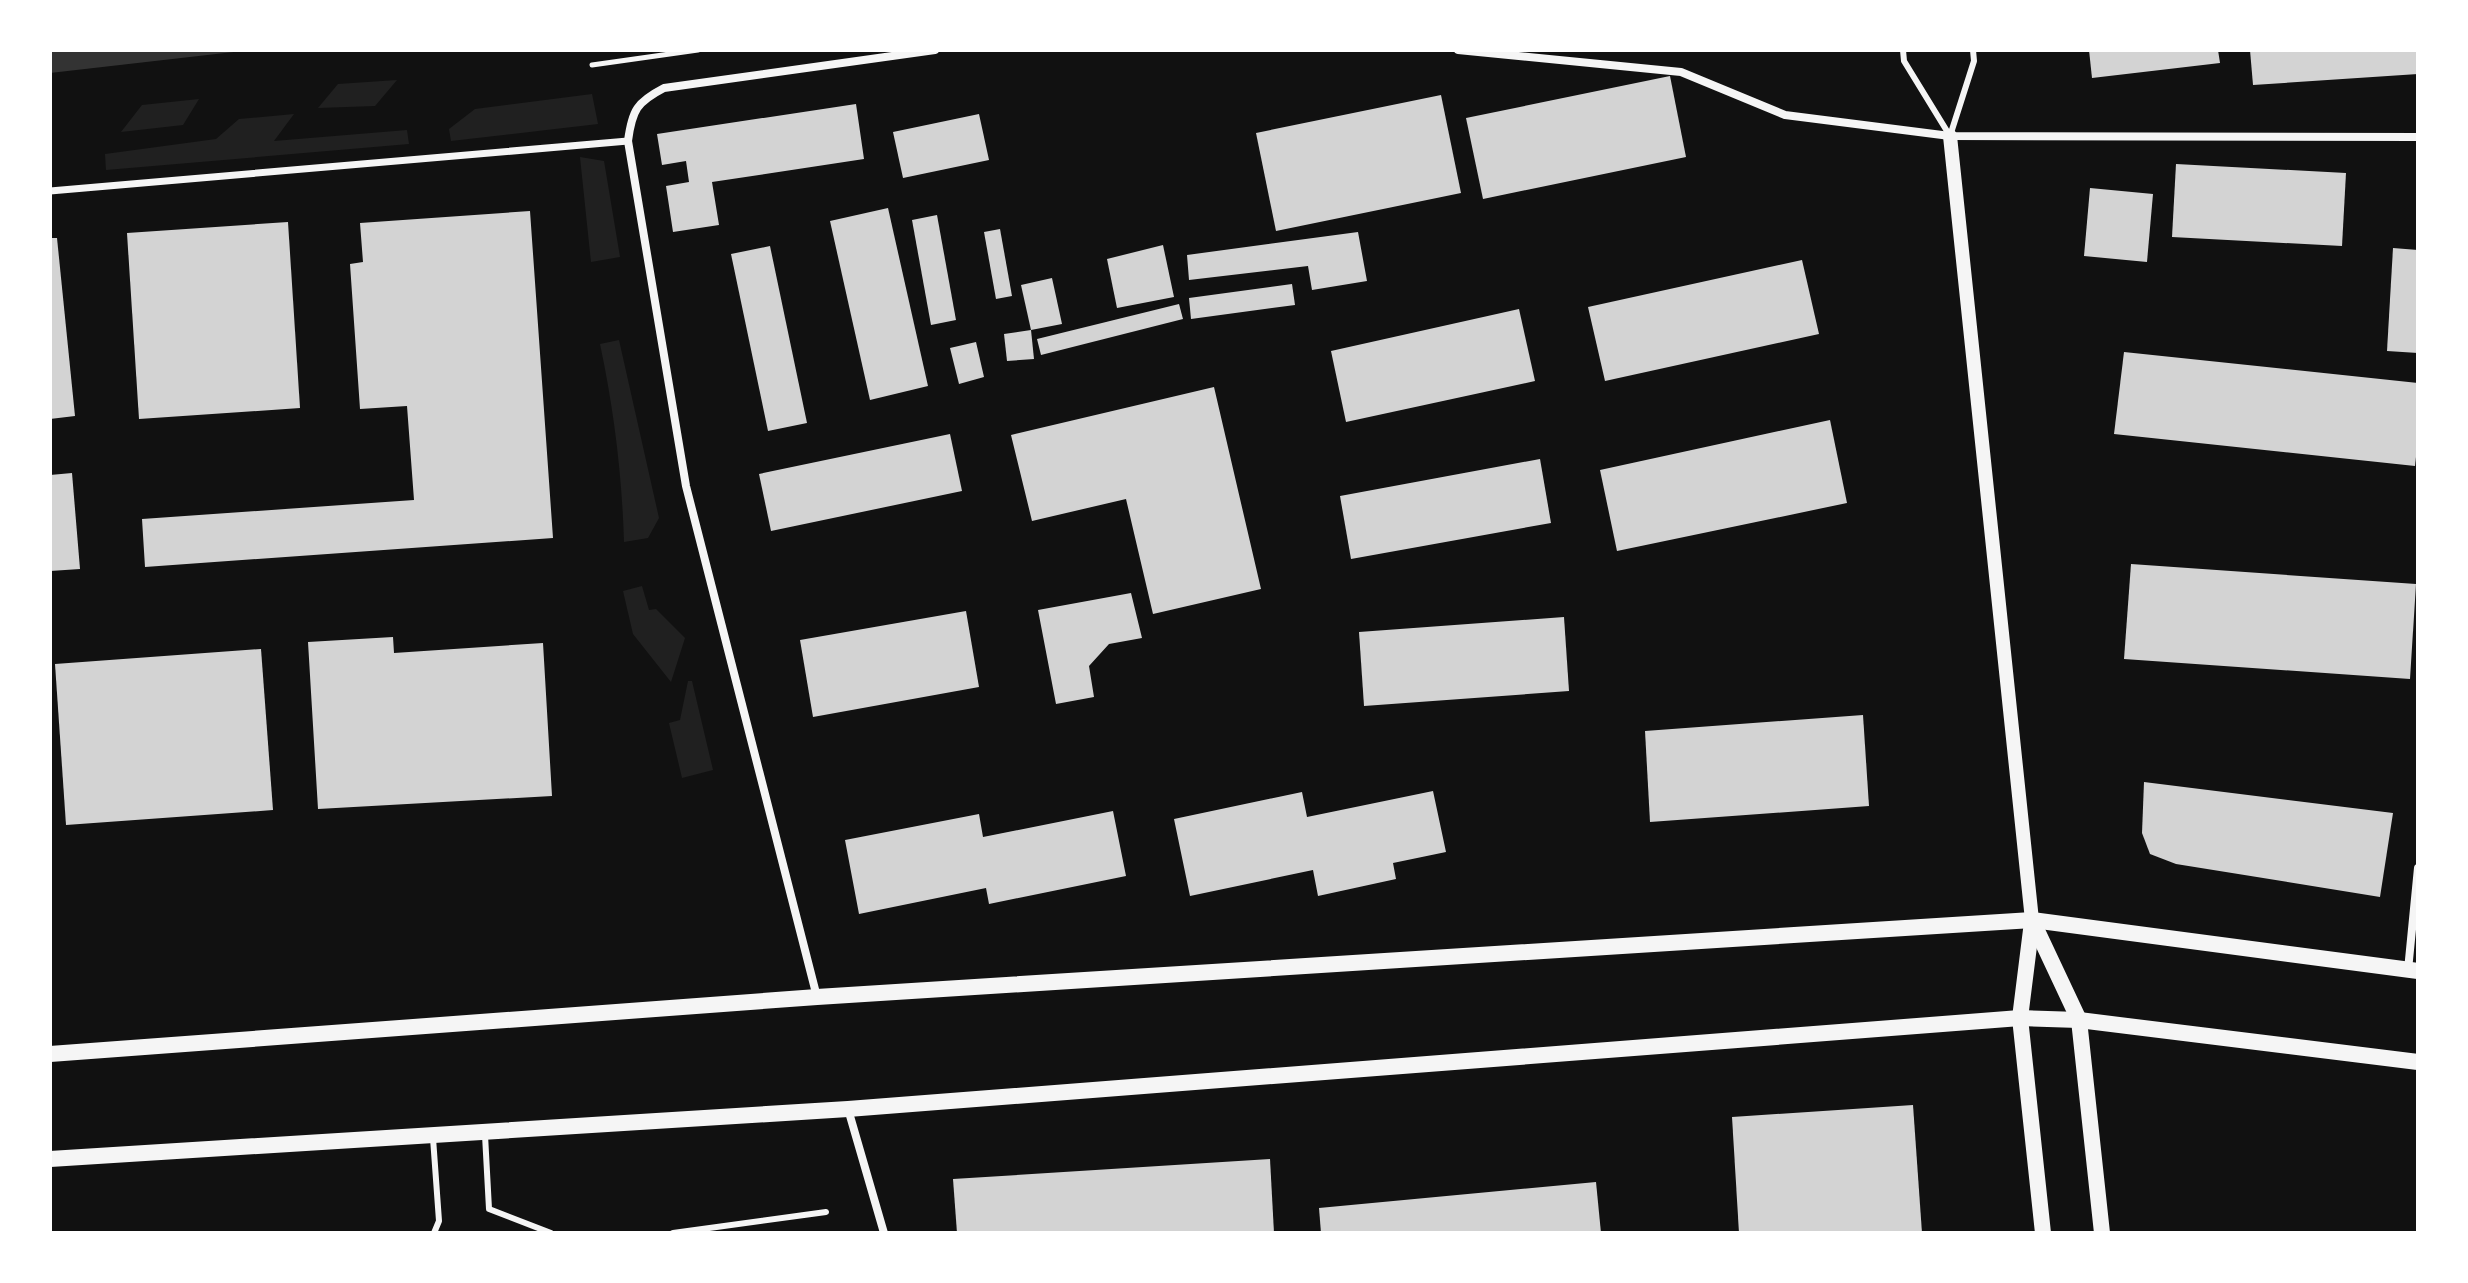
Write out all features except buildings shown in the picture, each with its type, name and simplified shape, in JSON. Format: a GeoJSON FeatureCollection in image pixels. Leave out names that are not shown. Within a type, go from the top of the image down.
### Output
{"type":"FeatureCollection","features":[{"type":"Feature","properties":{"kind":"main road"},"geometry":{"type":"LineString","coordinates":[[50,1054],[817,997],[2032,920],[2413,970]]}},
{"type":"Feature","properties":{"kind":"main road"},"geometry":{"type":"LineString","coordinates":[[2032,920],[2020,1018],[2043,1233]]}},
{"type":"Feature","properties":{"kind":"main road"},"geometry":{"type":"LineString","coordinates":[[2032,920],[2079,1020],[2102,1233]]}},
{"type":"Feature","properties":{"kind":"main road"},"geometry":{"type":"LineString","coordinates":[[50,1159],[848,1109],[2020,1018],[2079,1020],[2418,1062]]}},
{"type":"Feature","properties":{"kind":"street"},"geometry":{"type":"LineString","coordinates":[[817,997],[686,486],[628,141],[630,124],[641,100],[664,88],[935,50]]}},
{"type":"Feature","properties":{"kind":"street"},"geometry":{"type":"LineString","coordinates":[[1458,50],[1681,72],[1785,115],[1950,136],[2418,137]]}},
{"type":"Feature","properties":{"kind":"street"},"geometry":{"type":"LineString","coordinates":[[1950,136],[2032,920]]}},
{"type":"Feature","properties":{"kind":"street"},"geometry":{"type":"LineString","coordinates":[[50,191],[628,141]]}},
{"type":"Feature","properties":{"kind":"street"},"geometry":{"type":"LineString","coordinates":[[2413,970],[2418,868]]}},
{"type":"Feature","properties":{"kind":"street"},"geometry":{"type":"LineString","coordinates":[[848,1109],[884,1233]]}},
{"type":"Feature","properties":{"kind":"lane"},"geometry":{"type":"LineString","coordinates":[[1903,50],[1904,61],[1950,136]]}},
{"type":"Feature","properties":{"kind":"lane"},"geometry":{"type":"LineString","coordinates":[[1950,136],[1974,61],[1973,50]]}},
{"type":"Feature","properties":{"kind":"lane"},"geometry":{"type":"LineString","coordinates":[[485,1131],[489,1209],[551,1233]]}},
{"type":"Feature","properties":{"kind":"lane"},"geometry":{"type":"LineString","coordinates":[[433,1135],[439,1221],[434,1233]]}},
{"type":"Feature","properties":{"kind":"lane"},"geometry":{"type":"LineString","coordinates":[[673,1233],[826,1212]]}},
{"type":"Feature","properties":{"kind":"path"},"geometry":{"type":"LineString","coordinates":[[592,65],[698,50]]}},
{"type":"Feature","properties":{"kind":"shaded area"},"geometry":{"type":"Polygon","coordinates":[[[50,50],[251,50],[50,73],[50,50]]]}},
{"type":"Feature","properties":{"kind":"shaded area"},"geometry":{"type":"Polygon","coordinates":[[[397,80],[375,106],[318,108],[338,84],[397,80]]]}},
{"type":"Feature","properties":{"kind":"shaded area"},"geometry":{"type":"Polygon","coordinates":[[[592,94],[598,124],[451,141],[449,129],[475,109],[592,94]]]}},
{"type":"Feature","properties":{"kind":"shaded area"},"geometry":{"type":"Polygon","coordinates":[[[199,99],[183,125],[121,132],[142,105],[199,99]]]}},
{"type":"Feature","properties":{"kind":"shaded area"},"geometry":{"type":"Polygon","coordinates":[[[294,114],[274,141],[407,130],[409,144],[106,170],[105,154],[216,139],[239,119],[294,114]]]}},
{"type":"Feature","properties":{"kind":"shaded area"},"geometry":{"type":"Polygon","coordinates":[[[580,157],[604,161],[620,257],[591,262],[580,157]]]}},
{"type":"Feature","properties":{"kind":"shaded area"},"geometry":{"type":"Polygon","coordinates":[[[619,340],[659,518],[648,538],[624,542],[616,443],[600,344],[619,340]]]}},
{"type":"Feature","properties":{"kind":"shaded area"},"geometry":{"type":"Polygon","coordinates":[[[642,586],[649,610],[656,609],[685,638],[671,682],[633,634],[623,591],[642,586]]]}},
{"type":"Feature","properties":{"kind":"shaded area"},"geometry":{"type":"Polygon","coordinates":[[[688,681],[692,681],[713,770],[682,778],[669,723],[680,720],[688,681]]]}}]}
